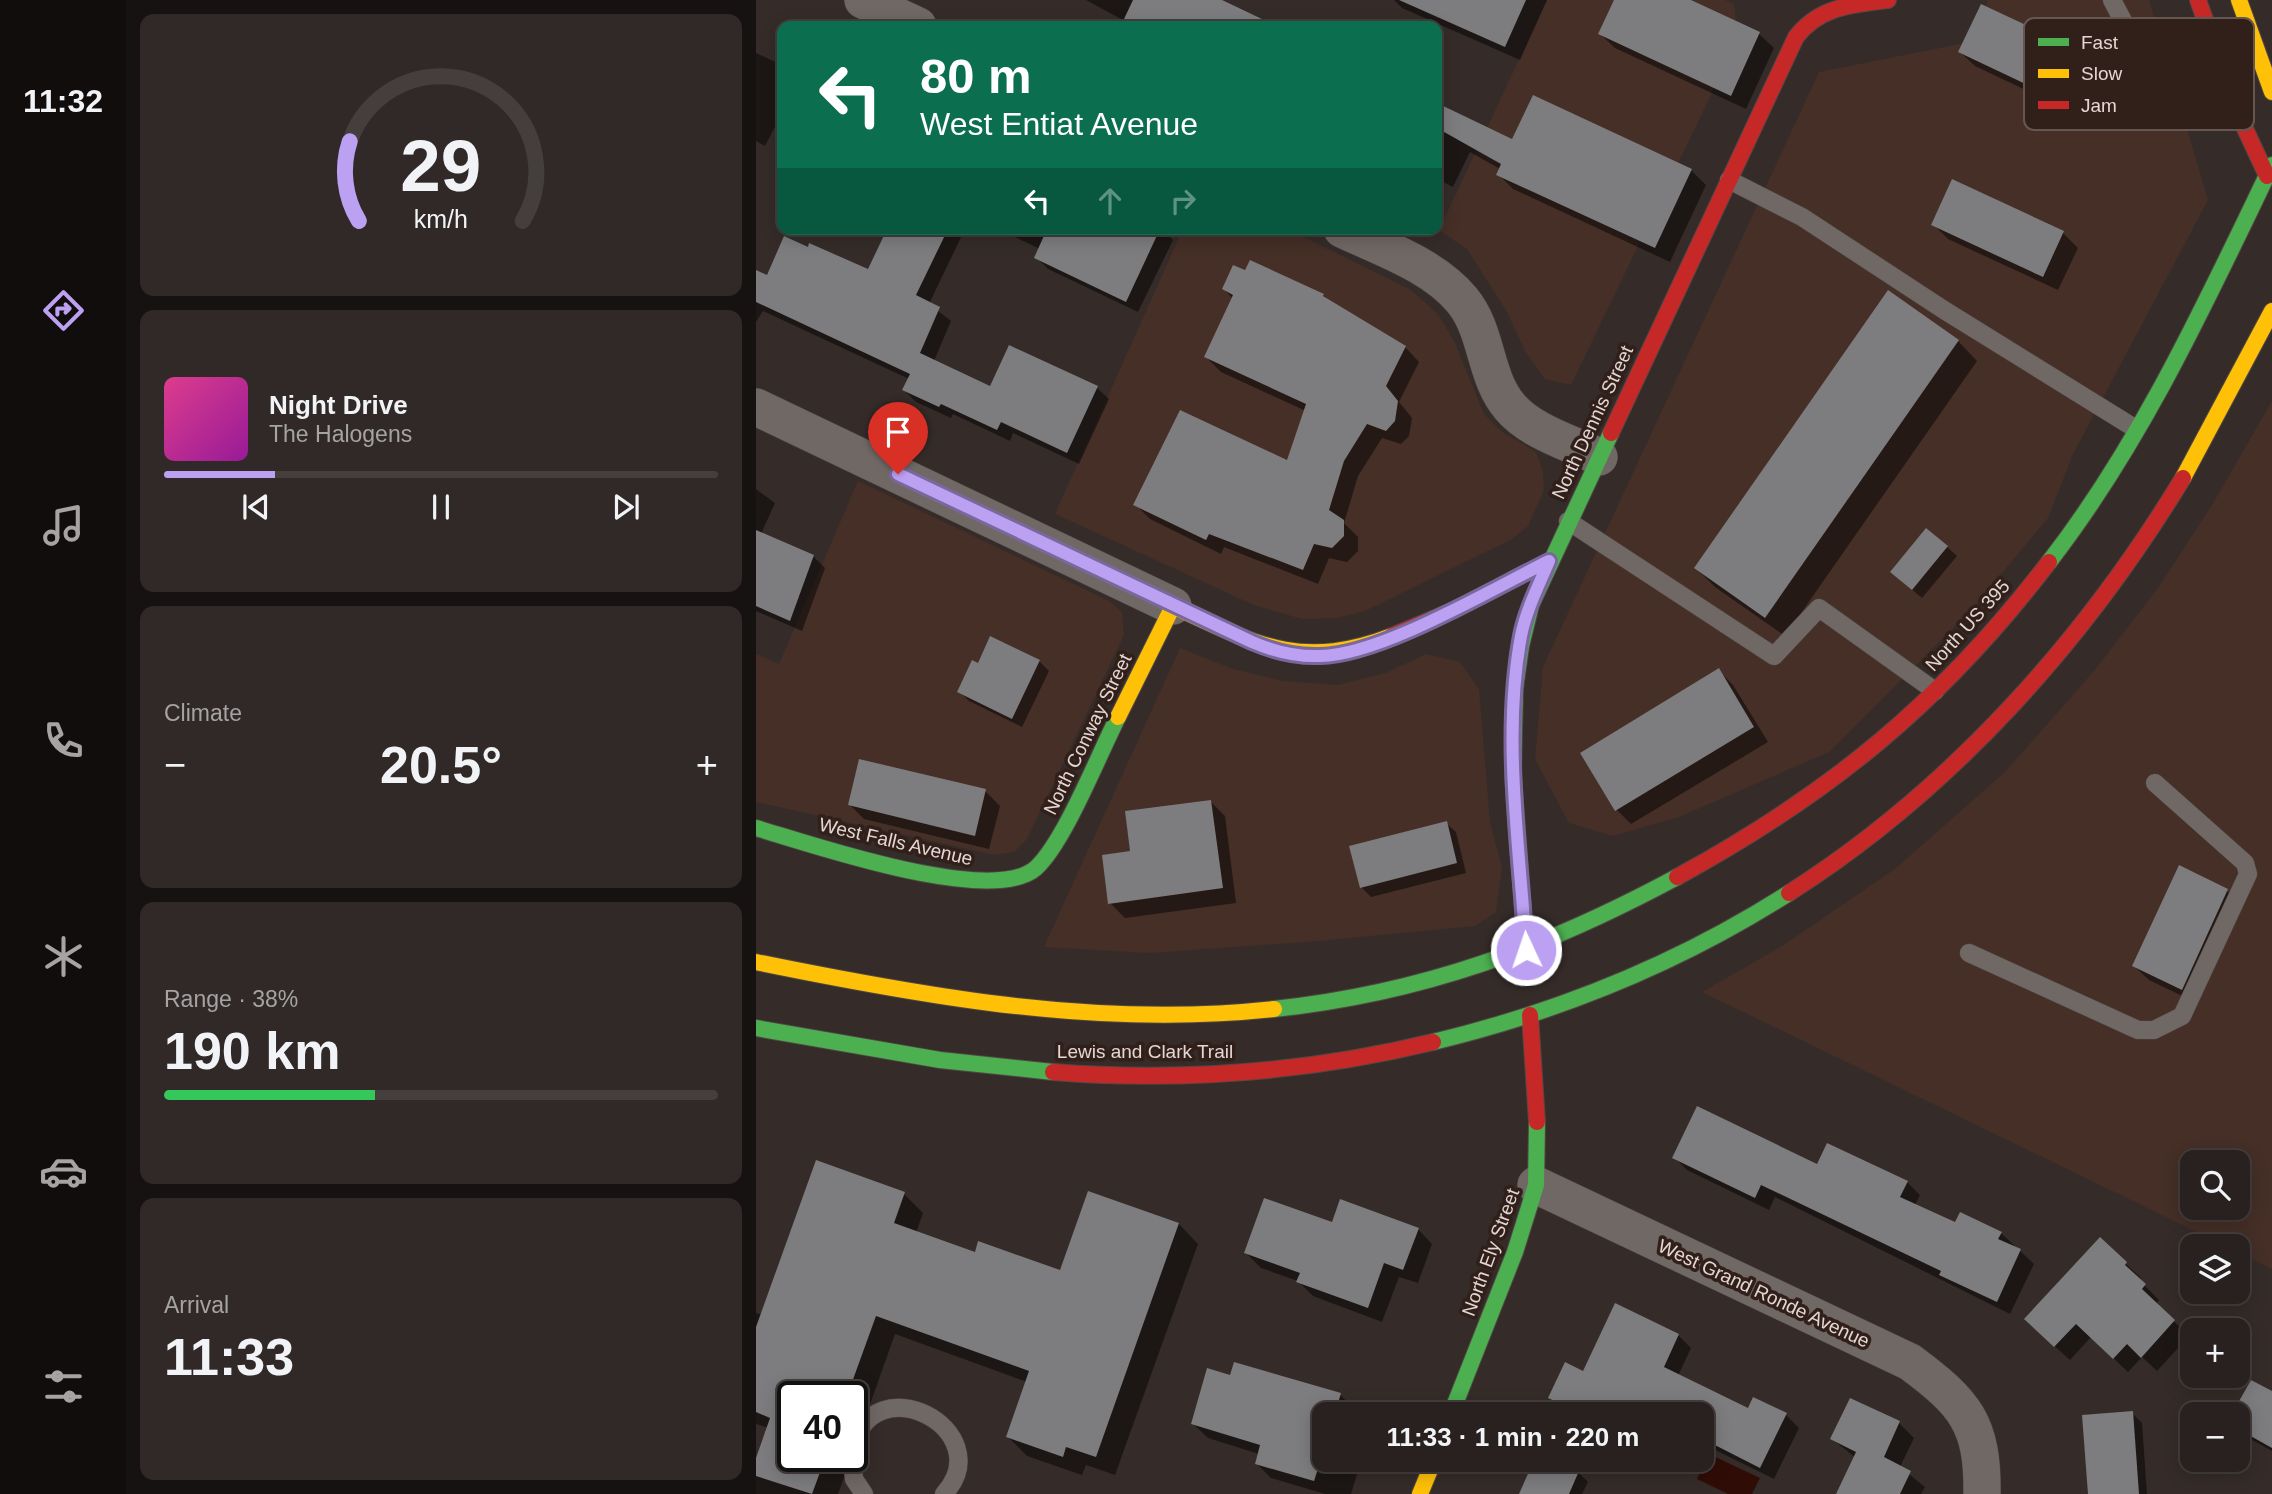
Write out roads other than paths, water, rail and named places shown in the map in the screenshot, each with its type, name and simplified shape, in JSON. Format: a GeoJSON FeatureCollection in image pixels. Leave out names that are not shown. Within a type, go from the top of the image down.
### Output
{"type":"FeatureCollection","features":[{"type":"Feature","properties":{"kind":"main road","name":"North Dennis Street"},"geometry":{"type":"LineString","coordinates":[[1526,950],[1515,774],[1514,693],[1522,634],[1549,561],[1796,37],[1813,7],[1888,0]]}},
{"type":"Feature","properties":{"kind":"main road"},"geometry":{"type":"LineString","coordinates":[[2198,0],[2204,18]]}},
{"type":"Feature","properties":{"kind":"main road"},"geometry":{"type":"LineString","coordinates":[[2239,0],[2245,18]]}},
{"type":"Feature","properties":{"kind":"main road"},"geometry":{"type":"LineString","coordinates":[[2254,42],[2272,92]]}},
{"type":"Feature","properties":{"kind":"main road"},"geometry":{"type":"LineString","coordinates":[[2246,130],[2269,171]]}},
{"type":"Feature","properties":{"kind":"main road","name":"North US 395"},"geometry":{"type":"LineString","coordinates":[[1526,950],[1633,901],[1780,817],[1875,747],[1978,647],[2082,517],[2136,429],[2192,330],[2269,171]]}},
{"type":"Feature","properties":{"kind":"main road"},"geometry":{"type":"LineString","coordinates":[[1530,1015],[1678,955],[1748,920],[1854,848],[1954,763],[2034,680],[2125,567],[2194,461],[2272,312]]}},
{"type":"Feature","properties":{"kind":"main road"},"geometry":{"type":"LineString","coordinates":[[1173,606],[1266,648],[1321,656],[1360,648],[1418,625],[1549,561]]}},
{"type":"Feature","properties":{"kind":"main road","name":"North Conway Street"},"geometry":{"type":"LineString","coordinates":[[1028,874],[1045,858],[1059,836],[1173,606]]}},
{"type":"Feature","properties":{"kind":"main road","name":"West Falls Avenue"},"geometry":{"type":"LineString","coordinates":[[756,828],[876,861],[965,880],[1009,881],[1028,874]]}},
{"type":"Feature","properties":{"kind":"main road","name":"Lewis and Clark Trail"},"geometry":{"type":"LineString","coordinates":[[756,962],[1007,1006],[1163,1015],[1263,1010],[1372,993],[1526,950]]}},
{"type":"Feature","properties":{"kind":"main road","name":"Lewis and Clark Trail"},"geometry":{"type":"LineString","coordinates":[[756,1028],[960,1062],[1113,1076],[1184,1075],[1251,1072],[1382,1054],[1530,1015]]}},
{"type":"Feature","properties":{"kind":"main road","name":"North Ely Street"},"geometry":{"type":"LineString","coordinates":[[1456,1402],[1515,1252],[1535,1185],[1539,1152],[1530,1015]]}},
{"type":"Feature","properties":{"kind":"main road"},"geometry":{"type":"LineString","coordinates":[[1420,1494],[1429,1472]]}},
{"type":"Feature","properties":{"kind":"street"},"geometry":{"type":"LineString","coordinates":[[863,0],[907,21]]}},
{"type":"Feature","properties":{"kind":"street"},"geometry":{"type":"LineString","coordinates":[[1354,235],[1424,270],[1453,290],[1481,332],[1499,388],[1509,407],[1533,426],[1599,457]]}},
{"type":"Feature","properties":{"kind":"street"},"geometry":{"type":"LineString","coordinates":[[756,407],[1173,606]]}},
{"type":"Feature","properties":{"kind":"street","name":"West Grand Ronde Avenue"},"geometry":{"type":"LineString","coordinates":[[1535,1185],[1910,1362],[1959,1404],[1973,1426],[1982,1448],[1982,1494]]}},
{"type":"Feature","properties":{"kind":"lane"},"geometry":{"type":"LineString","coordinates":[[2112,0],[2121,18]]}},
{"type":"Feature","properties":{"kind":"lane"},"geometry":{"type":"LineString","coordinates":[[1729,180],[1802,217],[1944,310],[2136,429]]}},
{"type":"Feature","properties":{"kind":"lane"},"geometry":{"type":"LineString","coordinates":[[1568,521],[1774,656],[1819,608],[1935,691]]}},
{"type":"Feature","properties":{"kind":"lane"},"geometry":{"type":"LineString","coordinates":[[1969,953],[2138,1030],[2154,1030],[2182,1016],[2248,874],[2245,863],[2155,783]]}},
{"type":"Feature","properties":{"kind":"lane"},"geometry":{"type":"LineString","coordinates":[[868,1421],[885,1411],[901,1408],[933,1416],[945,1427],[953,1441],[957,1457],[955,1474],[944,1494]]}},
{"type":"Feature","properties":{"kind":"lane"},"geometry":{"type":"LineString","coordinates":[[853,1472],[854,1479],[863,1494]]}}]}
